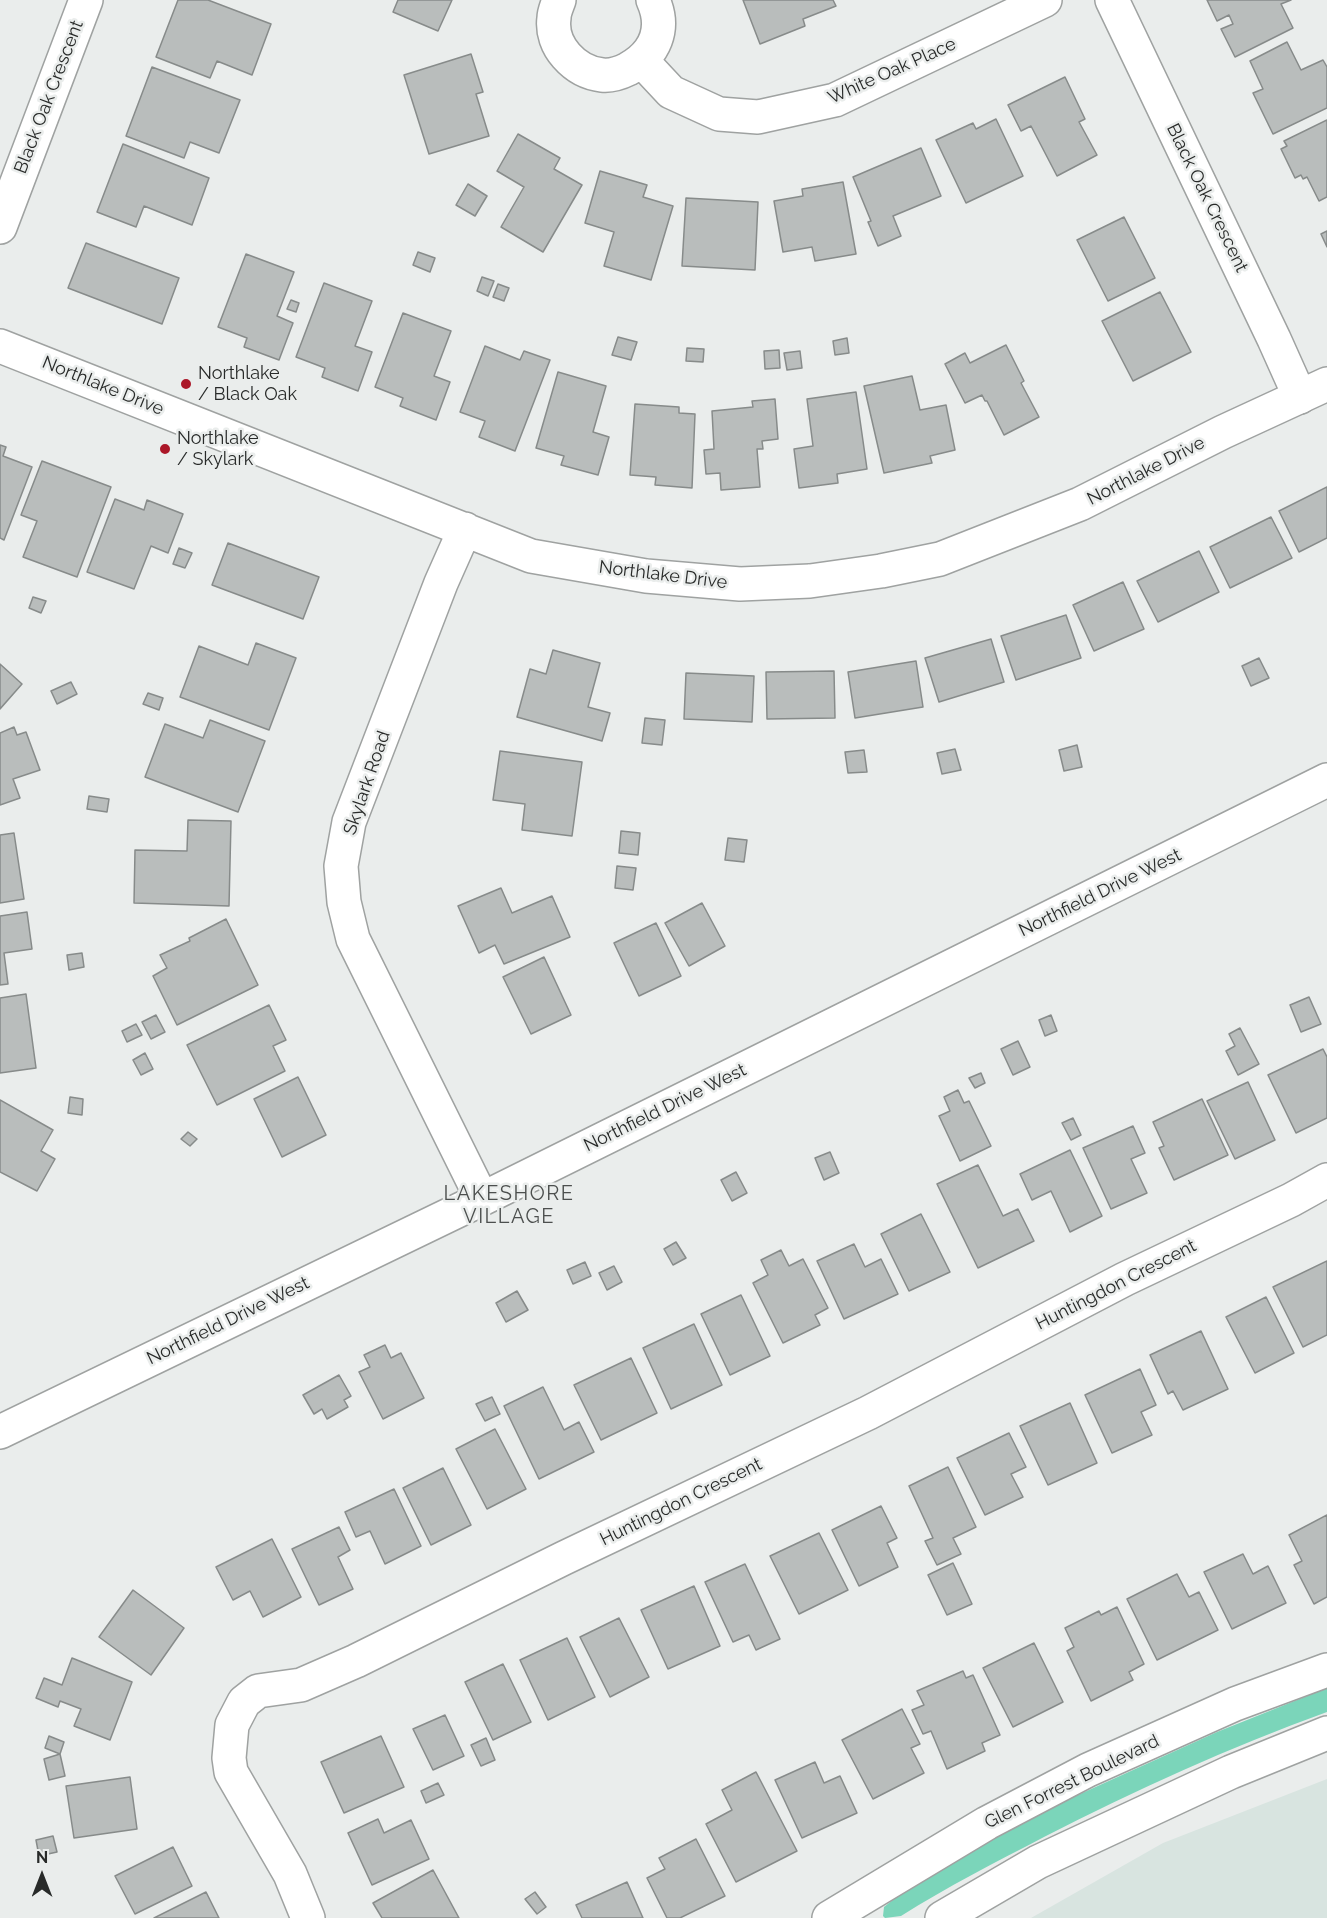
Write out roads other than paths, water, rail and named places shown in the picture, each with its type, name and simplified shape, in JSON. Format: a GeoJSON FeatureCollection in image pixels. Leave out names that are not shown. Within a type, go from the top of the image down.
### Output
{"type":"FeatureCollection","features":[{"type":"Feature","properties":{"kind":"street","name":"Black Oak Crescent"},"geometry":{"type":"LineString","coordinates":[[0,227],[86,0]]}},
{"type":"Feature","properties":{"kind":"street"},"geometry":{"type":"LineString","coordinates":[[559,0],[553,18],[554,32],[561,50],[570,61],[585,71],[603,75],[619,74],[642,61],[653,47],[659,29],[658,11],[653,0]]}},
{"type":"Feature","properties":{"kind":"street","name":"White Oak Place"},"geometry":{"type":"LineString","coordinates":[[642,61],[670,92],[719,114],[758,117],[835,100],[1045,0]]}},
{"type":"Feature","properties":{"kind":"street","name":"Black Oak Crescent"},"geometry":{"type":"LineString","coordinates":[[1112,0],[1274,339],[1313,391]]}},
{"type":"Feature","properties":{"kind":"street","name":"Northlake Drive"},"geometry":{"type":"LineString","coordinates":[[0,346],[531,556],[646,576],[740,584],[810,580],[882,571],[940,559],[1080,504],[1223,432],[1313,391]]}},
{"type":"Feature","properties":{"kind":"street","name":"Skylark Road"},"geometry":{"type":"LineString","coordinates":[[465,529],[441,584],[349,822],[341,866],[344,902],[353,939],[482,1199]]}},
{"type":"Feature","properties":{"kind":"street","name":"Northfield Drive West"},"geometry":{"type":"LineString","coordinates":[[0,1432],[482,1199],[1327,780]]}},
{"type":"Feature","properties":{"kind":"street","name":"Huntingdon Crescent"},"geometry":{"type":"LineString","coordinates":[[308,1918],[290,1874],[231,1772],[229,1758],[232,1725],[244,1702],[258,1691],[302,1685],[356,1661],[564,1558],[868,1413],[1125,1279],[1291,1200],[1327,1180]]}},
{"type":"Feature","properties":{"kind":"street","name":"Glen Forrest Boulevard"},"geometry":{"type":"LineString","coordinates":[[843,1914],[987,1823],[1088,1770],[1235,1704],[1327,1670]]}},
{"type":"Feature","properties":{"kind":"street"},"geometry":{"type":"LineString","coordinates":[[942,1918],[1038,1862],[1231,1772],[1327,1733]]}},
{"type":"Feature","properties":{"kind":"place","name":"Northlake / Black Oak"},"geometry":{"type":"Point","coordinates":[186,384]}},
{"type":"Feature","properties":{"kind":"place","name":"Northlake / Skylark"},"geometry":{"type":"Point","coordinates":[165,449]}},
{"type":"Feature","properties":{"kind":"district","name":"LAKESHORE VILLAGE"},"geometry":{"type":"Point","coordinates":[509,1206]}}]}
